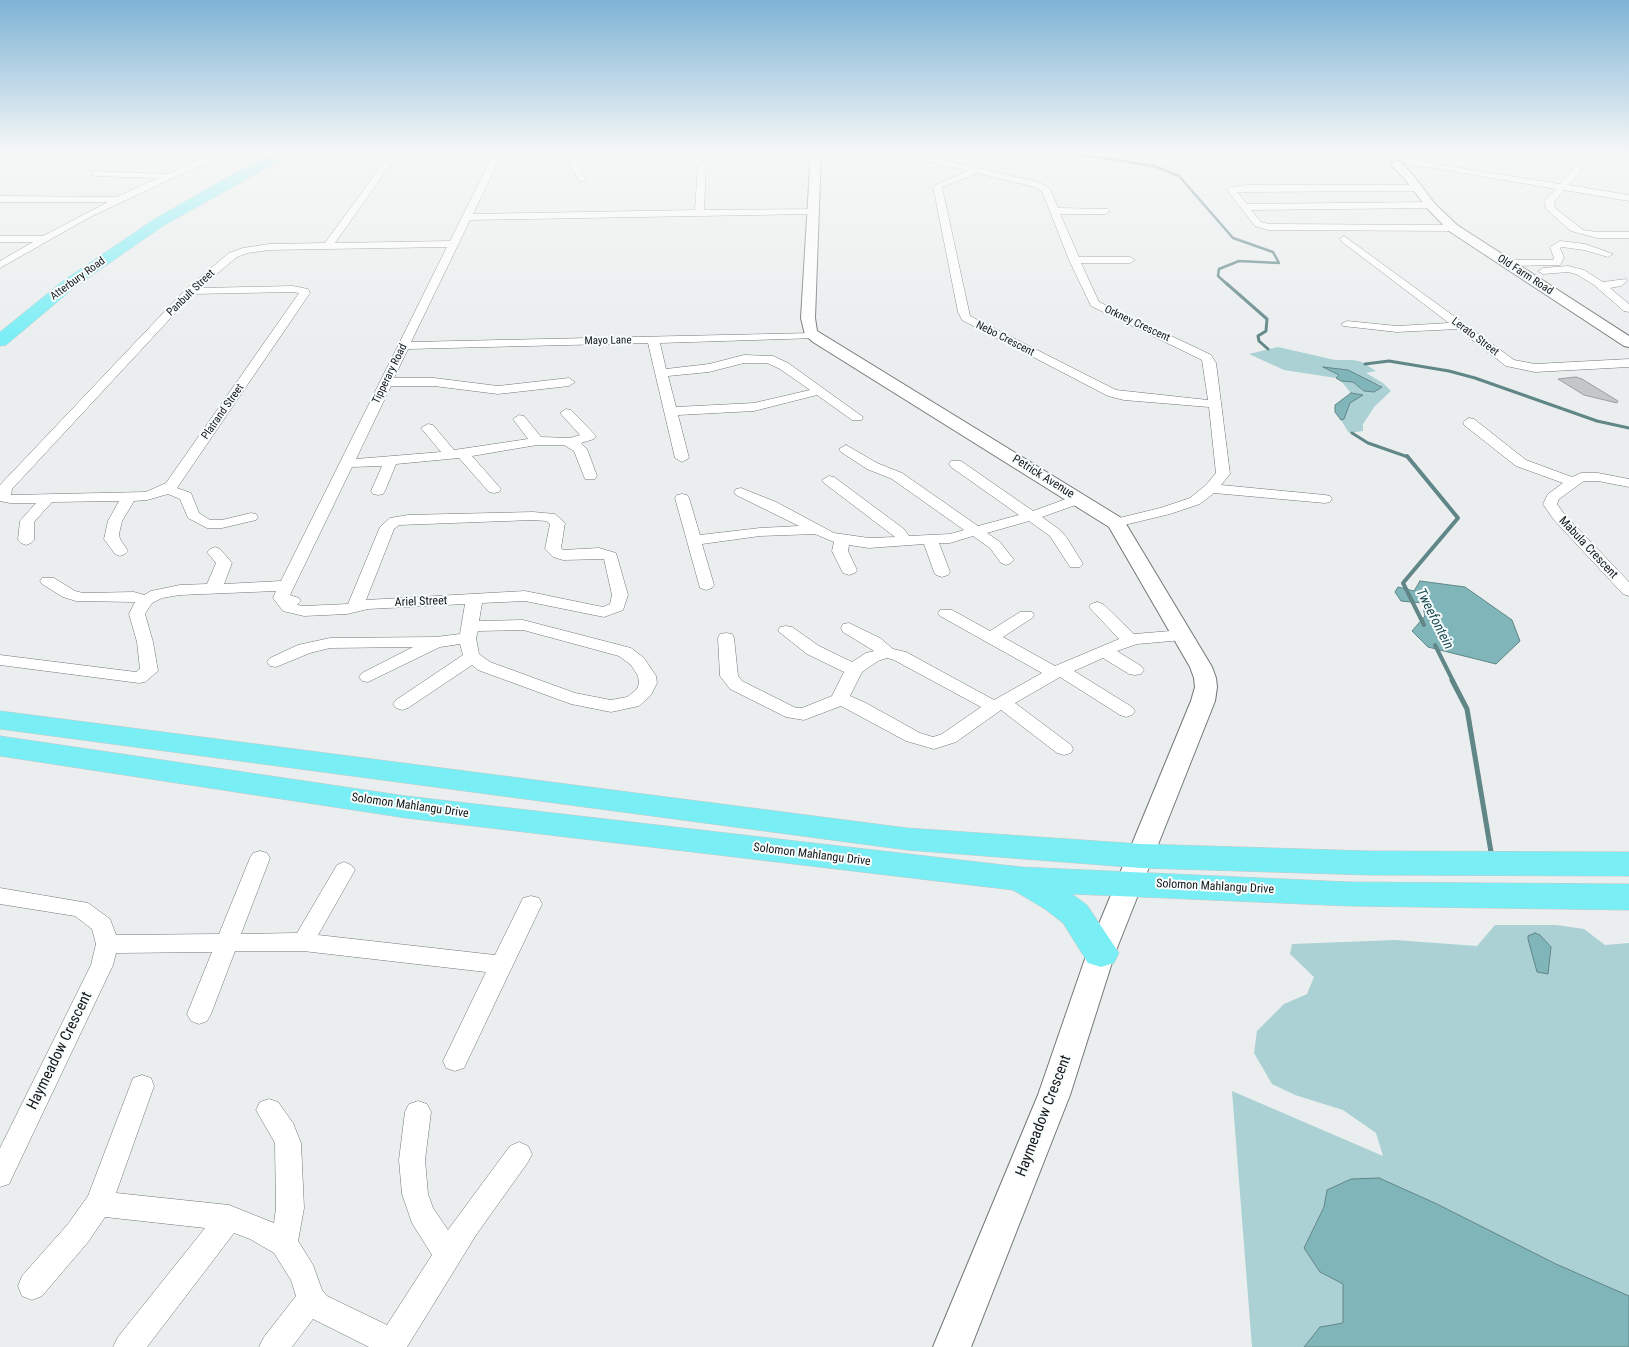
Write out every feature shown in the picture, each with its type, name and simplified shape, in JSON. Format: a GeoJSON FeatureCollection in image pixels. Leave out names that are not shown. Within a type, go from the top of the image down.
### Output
{"type":"FeatureCollection","features":[{"type":"Feature","properties":{"kind":"main road","name":"Atterbury Road"},"geometry":{"type":"LineString","coordinates":[[0,341],[69,284],[174,214]]}},
{"type":"Feature","properties":{"kind":"main road","name":"Solomon Mahlangu Drive"},"geometry":{"type":"LineString","coordinates":[[0,720],[720,816],[1135,869],[1349,894],[1629,897]]}},
{"type":"Feature","properties":{"kind":"main road","name":"Solomon Mahlangu Drive"},"geometry":{"type":"LineString","coordinates":[[0,746],[406,807],[1021,879],[1135,869],[1369,863],[1629,864]]}},
{"type":"Feature","properties":{"kind":"main road"},"geometry":{"type":"LineString","coordinates":[[1021,879],[1046,892],[1075,914],[1101,953]]}},
{"type":"Feature","properties":{"kind":"street"},"geometry":{"type":"LineString","coordinates":[[0,265],[43,239],[91,214]]}},
{"type":"Feature","properties":{"kind":"street"},"geometry":{"type":"LineString","coordinates":[[327,246],[350,214]]}},
{"type":"Feature","properties":{"kind":"street","name":"Tipperary Road"},"geometry":{"type":"LineString","coordinates":[[284,595],[469,214]]}},
{"type":"Feature","properties":{"kind":"street"},"geometry":{"type":"LineString","coordinates":[[468,217],[649,214]]}},
{"type":"Feature","properties":{"kind":"street"},"geometry":{"type":"LineString","coordinates":[[812,214],[808,329],[813,336]]}},
{"type":"Feature","properties":{"kind":"street","name":"Nebo Crescent"},"geometry":{"type":"LineString","coordinates":[[943,214],[963,312],[966,318],[1112,393],[1124,396],[1216,404]]}},
{"type":"Feature","properties":{"kind":"street","name":"Orkney Crescent"},"geometry":{"type":"LineString","coordinates":[[1056,214],[1074,260],[1095,304],[1208,359],[1210,363],[1223,471],[1220,478],[1195,501],[1116,523]]}},
{"type":"Feature","properties":{"kind":"street"},"geometry":{"type":"LineString","coordinates":[[1250,214],[1259,225],[1273,228],[1453,228]]}},
{"type":"Feature","properties":{"kind":"street","name":"Old Farm Road"},"geometry":{"type":"LineString","coordinates":[[1439,214],[1453,228],[1629,343]]}},
{"type":"Feature","properties":{"kind":"street"},"geometry":{"type":"LineString","coordinates":[[1558,214],[1575,230],[1590,234],[1629,236]]}},
{"type":"Feature","properties":{"kind":"street"},"geometry":{"type":"LineString","coordinates":[[0,239],[43,239]]}},
{"type":"Feature","properties":{"kind":"street","name":"Lerato Street"},"geometry":{"type":"LineString","coordinates":[[1344,239],[1504,360],[1525,367],[1629,363]]}},
{"type":"Feature","properties":{"kind":"street","name":"Panbult Street"},"geometry":{"type":"LineString","coordinates":[[1,497],[5,488],[190,291],[228,258],[240,252],[269,247],[454,244]]}},
{"type":"Feature","properties":{"kind":"street"},"geometry":{"type":"LineString","coordinates":[[1511,266],[1556,263],[1559,259],[1555,246],[1560,244],[1579,246],[1608,254]]}},
{"type":"Feature","properties":{"kind":"street"},"geometry":{"type":"LineString","coordinates":[[1074,260],[1130,260]]}},
{"type":"Feature","properties":{"kind":"street"},"geometry":{"type":"LineString","coordinates":[[1540,272],[1574,270],[1600,285],[1628,309]]}},
{"type":"Feature","properties":{"kind":"street"},"geometry":{"type":"LineString","coordinates":[[1600,285],[1617,284],[1622,281]]}},
{"type":"Feature","properties":{"kind":"street","name":"Platrand Street"},"geometry":{"type":"LineString","coordinates":[[167,490],[305,293],[304,291],[293,289],[190,291]]}},
{"type":"Feature","properties":{"kind":"street"},"geometry":{"type":"LineString","coordinates":[[1347,324],[1397,329],[1459,326]]}},
{"type":"Feature","properties":{"kind":"street","name":"Mayo Lane"},"geometry":{"type":"LineString","coordinates":[[404,346],[813,336]]}},
{"type":"Feature","properties":{"kind":"street","name":"Petrick Avenue"},"geometry":{"type":"LineString","coordinates":[[813,336],[1116,523],[1201,667],[1206,687],[1203,701],[1135,869]]}},
{"type":"Feature","properties":{"kind":"street"},"geometry":{"type":"LineString","coordinates":[[653,340],[682,458]]}},
{"type":"Feature","properties":{"kind":"street"},"geometry":{"type":"LineString","coordinates":[[660,373],[709,368],[744,359],[762,358],[784,366],[857,417]]}},
{"type":"Feature","properties":{"kind":"street"},"geometry":{"type":"LineString","coordinates":[[386,382],[434,382],[498,390],[569,382]]}},
{"type":"Feature","properties":{"kind":"street"},"geometry":{"type":"LineString","coordinates":[[671,411],[754,407],[820,391]]}},
{"type":"Feature","properties":{"kind":"street"},"geometry":{"type":"LineString","coordinates":[[347,463],[391,461],[538,442],[570,442],[589,436],[566,413]]}},
{"type":"Feature","properties":{"kind":"street"},"geometry":{"type":"LineString","coordinates":[[519,419],[538,442]]}},
{"type":"Feature","properties":{"kind":"street"},"geometry":{"type":"LineString","coordinates":[[1468,422],[1521,464],[1572,482]]}},
{"type":"Feature","properties":{"kind":"street"},"geometry":{"type":"LineString","coordinates":[[428,428],[494,489]]}},
{"type":"Feature","properties":{"kind":"street"},"geometry":{"type":"LineString","coordinates":[[570,442],[580,449],[590,476]]}},
{"type":"Feature","properties":{"kind":"street"},"geometry":{"type":"LineString","coordinates":[[846,449],[872,466],[897,476],[995,545],[1006,560]]}},
{"type":"Feature","properties":{"kind":"street"},"geometry":{"type":"LineString","coordinates":[[378,491],[391,461]]}},
{"type":"Feature","properties":{"kind":"street"},"geometry":{"type":"LineString","coordinates":[[956,464],[1032,516],[1062,541],[1076,564]]}},
{"type":"Feature","properties":{"kind":"street","name":"Mabula Crescent"},"geometry":{"type":"LineString","coordinates":[[1629,483],[1590,476],[1580,477],[1551,500],[1551,508],[1629,591]]}},
{"type":"Feature","properties":{"kind":"street"},"geometry":{"type":"LineString","coordinates":[[829,480],[899,532],[905,541]]}},
{"type":"Feature","properties":{"kind":"street"},"geometry":{"type":"LineString","coordinates":[[1211,488],[1325,499]]}},
{"type":"Feature","properties":{"kind":"street"},"geometry":{"type":"LineString","coordinates":[[1,497],[10,499],[147,496],[167,490],[186,496],[193,515],[207,524],[222,524],[251,517]]}},
{"type":"Feature","properties":{"kind":"street"},"geometry":{"type":"LineString","coordinates":[[741,492],[771,505],[815,530],[842,540],[869,542],[930,540],[976,532],[1032,516],[1079,499]]}},
{"type":"Feature","properties":{"kind":"street"},"geometry":{"type":"LineString","coordinates":[[120,551],[112,539],[112,534],[115,521],[129,496]]}},
{"type":"Feature","properties":{"kind":"street"},"geometry":{"type":"LineString","coordinates":[[26,540],[27,521],[48,498]]}},
{"type":"Feature","properties":{"kind":"street"},"geometry":{"type":"LineString","coordinates":[[682,498],[706,585]]}},
{"type":"Feature","properties":{"kind":"street","name":"Ariel Street"},"geometry":{"type":"LineString","coordinates":[[284,595],[287,606],[297,611],[360,604],[536,596],[592,611],[604,612],[617,607],[620,595],[611,556],[599,553],[558,554],[553,550],[558,526],[557,521],[550,517],[533,516],[395,521],[388,524],[378,546],[360,604]]}},
{"type":"Feature","properties":{"kind":"street"},"geometry":{"type":"LineString","coordinates":[[694,540],[760,532],[815,530]]}},
{"type":"Feature","properties":{"kind":"street"},"geometry":{"type":"LineString","coordinates":[[842,540],[840,551],[849,570]]}},
{"type":"Feature","properties":{"kind":"street"},"geometry":{"type":"LineString","coordinates":[[930,540],[942,572]]}},
{"type":"Feature","properties":{"kind":"street"},"geometry":{"type":"LineString","coordinates":[[214,587],[224,566],[224,562],[215,552]]}},
{"type":"Feature","properties":{"kind":"street"},"geometry":{"type":"LineString","coordinates":[[48,581],[69,594],[82,598],[134,597],[146,600]]}},
{"type":"Feature","properties":{"kind":"street"},"geometry":{"type":"LineString","coordinates":[[0,660],[133,678],[143,676],[149,671],[145,642],[137,614],[138,609],[146,600],[168,591],[214,587],[284,595]]}},
{"type":"Feature","properties":{"kind":"street"},"geometry":{"type":"LineString","coordinates":[[368,677],[436,642],[469,632],[523,625],[625,652],[638,662],[647,676],[648,683],[645,691],[633,702],[611,706],[593,703],[520,680],[484,666],[472,657],[469,650],[469,632],[474,600]]}},
{"type":"Feature","properties":{"kind":"street"},"geometry":{"type":"LineString","coordinates":[[1097,607],[1130,640]]}},
{"type":"Feature","properties":{"kind":"street"},"geometry":{"type":"LineString","coordinates":[[946,613],[1058,671],[1126,711]]}},
{"type":"Feature","properties":{"kind":"street"},"geometry":{"type":"LineString","coordinates":[[992,637],[1026,615]]}},
{"type":"Feature","properties":{"kind":"street"},"geometry":{"type":"LineString","coordinates":[[850,628],[874,642],[887,653],[900,656],[998,704],[1064,749]]}},
{"type":"Feature","properties":{"kind":"street"},"geometry":{"type":"LineString","coordinates":[[786,631],[813,650],[854,670]]}},
{"type":"Feature","properties":{"kind":"street"},"geometry":{"type":"LineString","coordinates":[[726,638],[729,676],[736,684],[796,714],[804,714],[840,700],[860,707],[919,740],[934,743],[948,738],[998,704],[1058,671],[1104,651],[1130,640],[1183,636]]}},
{"type":"Feature","properties":{"kind":"street"},"geometry":{"type":"LineString","coordinates":[[276,662],[304,649],[330,643],[436,642]]}},
{"type":"Feature","properties":{"kind":"street"},"geometry":{"type":"LineString","coordinates":[[1104,651],[1135,670]]}},
{"type":"Feature","properties":{"kind":"street"},"geometry":{"type":"LineString","coordinates":[[840,700],[854,670],[872,657],[887,653]]}},
{"type":"Feature","properties":{"kind":"street"},"geometry":{"type":"LineString","coordinates":[[402,704],[472,657]]}},
{"type":"Feature","properties":{"kind":"street"},"geometry":{"type":"LineString","coordinates":[[199,1014],[260,858]]}},
{"type":"Feature","properties":{"kind":"street","name":"Haymeadow Crescent"},"geometry":{"type":"LineString","coordinates":[[952,1347],[1054,1095],[1101,953],[1135,869]]}},
{"type":"Feature","properties":{"kind":"street"},"geometry":{"type":"LineString","coordinates":[[304,942],[344,870]]}},
{"type":"Feature","properties":{"kind":"street"},"geometry":{"type":"LineString","coordinates":[[0,896],[80,909],[89,914],[105,934],[228,942],[304,942],[500,965]]}},
{"type":"Feature","properties":{"kind":"street"},"geometry":{"type":"LineString","coordinates":[[456,1060],[500,965],[531,904]]}},
{"type":"Feature","properties":{"kind":"street","name":"Haymeadow Crescent"},"geometry":{"type":"LineString","coordinates":[[0,1175],[102,965],[105,934]]}},
{"type":"Feature","properties":{"kind":"street"},"geometry":{"type":"LineString","coordinates":[[32,1286],[78,1233],[98,1204],[142,1086]]}},
{"type":"Feature","properties":{"kind":"street"},"geometry":{"type":"LineString","coordinates":[[269,1110],[284,1131],[288,1144],[290,1208],[284,1244]]}},
{"type":"Feature","properties":{"kind":"street"},"geometry":{"type":"LineString","coordinates":[[418,1112],[412,1160],[415,1194],[422,1214],[447,1255]]}},
{"type":"Feature","properties":{"kind":"street"},"geometry":{"type":"LineString","coordinates":[[98,1204],[229,1218],[260,1230],[284,1244],[303,1274],[310,1299],[327,1313],[391,1345],[484,1199],[519,1154]]}},
{"type":"Feature","properties":{"kind":"street"},"geometry":{"type":"LineString","coordinates":[[128,1347],[229,1218]]}},
{"type":"Feature","properties":{"kind":"street"},"geometry":{"type":"LineString","coordinates":[[274,1347],[310,1299]]}},
{"type":"Feature","properties":{"kind":"shaded area"},"geometry":{"type":"Polygon","coordinates":[[[1278,347],[1335,360],[1362,362],[1376,371],[1366,373],[1383,383],[1391,391],[1375,406],[1363,424],[1363,431],[1349,433],[1341,420],[1344,419],[1350,403],[1363,395],[1351,393],[1341,381],[1353,382],[1362,390],[1369,392],[1374,392],[1381,385],[1361,378],[1348,370],[1324,367],[1339,375],[1336,378],[1284,370],[1249,354],[1278,347]]]}},
{"type":"Feature","properties":{"kind":"shaded area"},"geometry":{"type":"Polygon","coordinates":[[[1495,925],[1556,925],[1584,929],[1605,945],[1629,943],[1629,1296],[1556,1264],[1437,1204],[1327,1190],[1324,1207],[1304,1248],[1320,1272],[1343,1284],[1343,1323],[1320,1327],[1304,1347],[1252,1347],[1232,1091],[1383,1156],[1376,1133],[1343,1110],[1295,1095],[1272,1084],[1254,1053],[1257,1031],[1284,1004],[1307,994],[1314,977],[1290,954],[1292,944],[1395,940],[1477,946],[1495,925]],[[1535,933],[1537,972],[1548,974],[1551,948],[1540,935],[1535,933]]]}},
{"type":"Feature","properties":{"kind":"water"},"geometry":{"type":"Polygon","coordinates":[[[1323,367],[1348,370],[1382,387],[1374,392],[1364,391],[1353,382],[1341,381],[1336,378],[1339,375],[1323,367]]]}},
{"type":"Feature","properties":{"kind":"water"},"geometry":{"type":"Polygon","coordinates":[[[1351,393],[1363,395],[1350,403],[1344,419],[1341,420],[1335,412],[1335,405],[1351,393]]]}},
{"type":"Feature","properties":{"kind":"water"},"geometry":{"type":"Polygon","coordinates":[[[1420,581],[1465,587],[1512,620],[1520,641],[1496,664],[1428,647],[1412,631],[1425,616],[1422,603],[1401,601],[1395,592],[1398,587],[1414,591],[1420,581]]]}},
{"type":"Feature","properties":{"kind":"water"},"geometry":{"type":"Polygon","coordinates":[[[1535,933],[1540,935],[1551,947],[1548,974],[1537,972],[1528,939],[1528,936],[1535,933]]]}},
{"type":"Feature","properties":{"kind":"water"},"geometry":{"type":"Polygon","coordinates":[[[1379,1178],[1437,1204],[1556,1264],[1629,1296],[1629,1347],[1304,1347],[1320,1327],[1343,1323],[1343,1284],[1320,1272],[1304,1248],[1324,1207],[1327,1190],[1351,1179],[1379,1178]]]}},
{"type":"Feature","properties":{"kind":"building"},"geometry":{"type":"Polygon","coordinates":[[[1576,377],[1618,401],[1617,403],[1584,395],[1558,379],[1576,377]]]}},
{"type":"Feature","properties":{"kind":"waterway","name":"Tweefontein"},"geometry":{"type":"LineString","coordinates":[[1212,214],[1233,238],[1273,252],[1279,263],[1239,261],[1219,269],[1218,276],[1228,285]]}},
{"type":"Feature","properties":{"kind":"waterway","name":"Tweefontein"},"geometry":{"type":"LineString","coordinates":[[1226,283],[1267,319],[1266,331],[1258,336],[1259,341],[1268,349]]}},
{"type":"Feature","properties":{"kind":"waterway"},"geometry":{"type":"LineString","coordinates":[[1365,364],[1389,361],[1449,371],[1475,378],[1597,421],[1629,428]]}},
{"type":"Feature","properties":{"kind":"waterway","name":"Tweefontein"},"geometry":{"type":"LineString","coordinates":[[1352,433],[1368,443],[1408,457]]}},
{"type":"Feature","properties":{"kind":"waterway","name":"Tweefontein"},"geometry":{"type":"LineString","coordinates":[[1408,457],[1458,518],[1403,583],[1424,625]]}},
{"type":"Feature","properties":{"kind":"waterway","name":"Tweefontein"},"geometry":{"type":"LineString","coordinates":[[1435,645],[1453,681]]}},
{"type":"Feature","properties":{"kind":"waterway","name":"Tweefontein"},"geometry":{"type":"LineString","coordinates":[[1452,680],[1467,709],[1491,852]]}}]}
